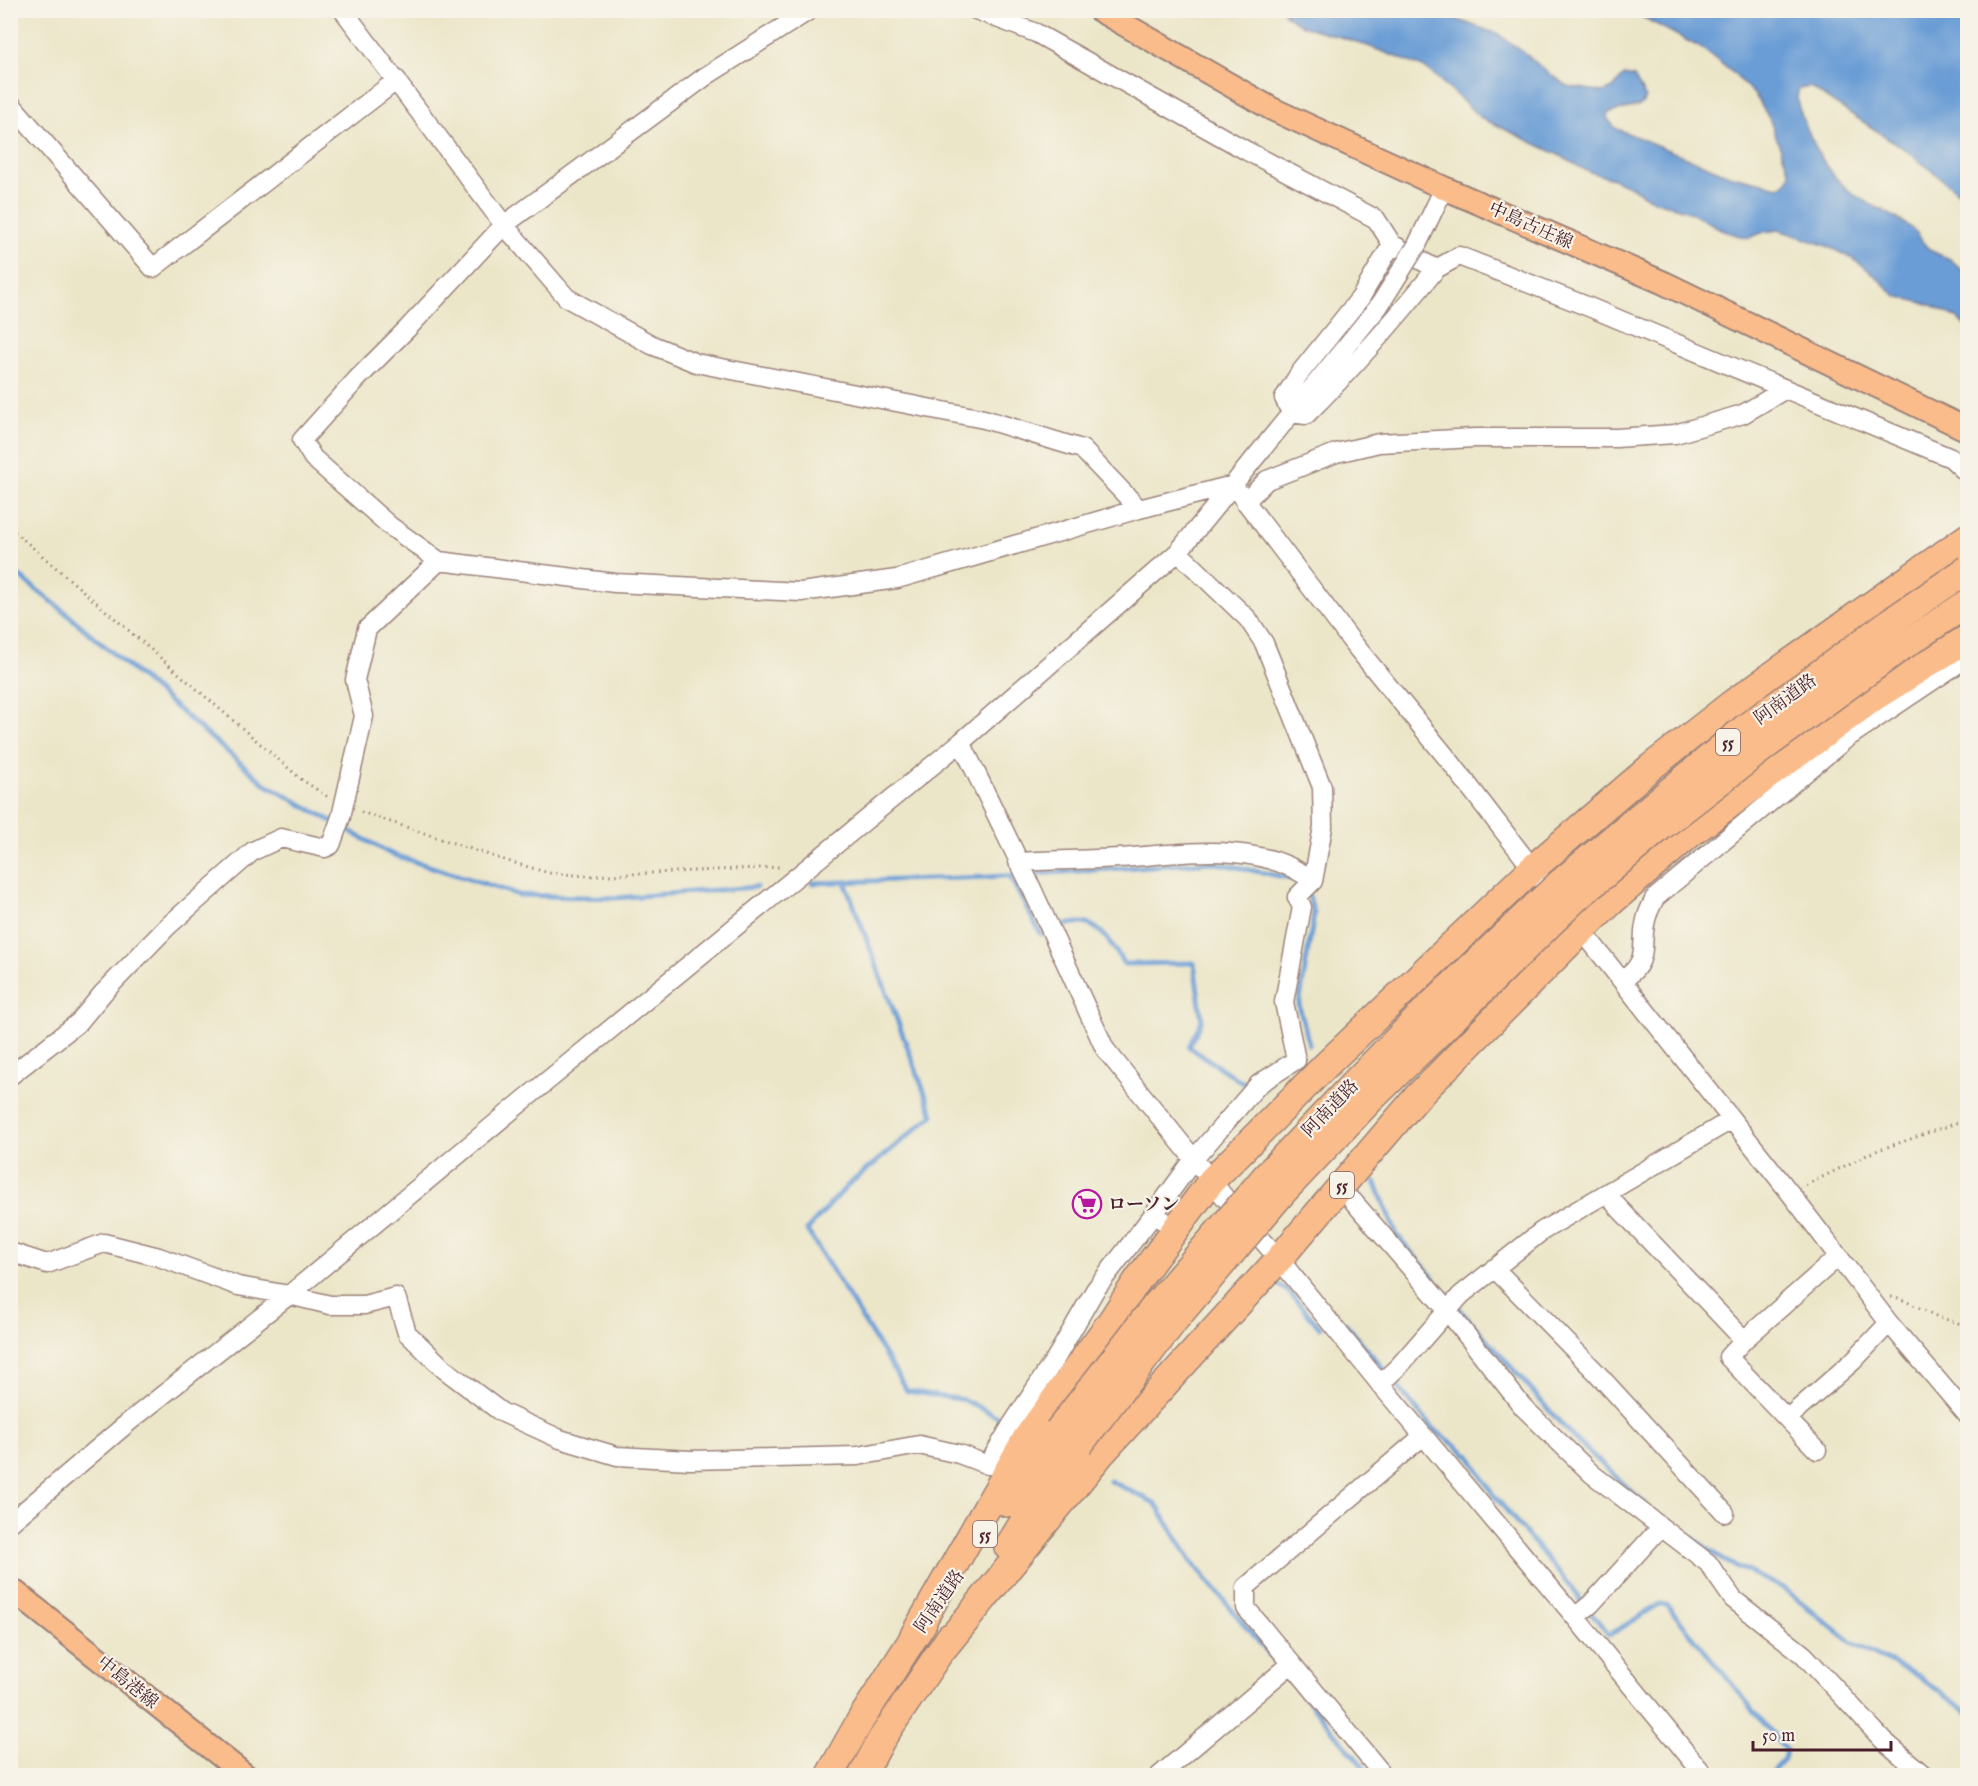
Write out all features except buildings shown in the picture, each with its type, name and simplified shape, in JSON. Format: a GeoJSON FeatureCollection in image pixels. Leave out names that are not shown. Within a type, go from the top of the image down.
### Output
{"type":"FeatureCollection","features":[{"type":"Feature","properties":{"kind":"highway","name":"55"},"geometry":{"type":"LineString","coordinates":[[913,1637],[1026,1439],[1112,1320],[1137,1281],[1212,1180],[1327,1064],[1532,868],[1651,767],[1733,702],[1968,537]]}},
{"type":"Feature","properties":{"kind":"highway","name":"阿南道路"},"geometry":{"type":"LineString","coordinates":[[862,1776],[881,1740],[1031,1510],[1069,1438],[1155,1306],[1274,1168],[1422,1014],[1552,890],[1745,728],[1886,625],[1968,569]]}},
{"type":"Feature","properties":{"kind":"highway","name":"阿南道路"},"geometry":{"type":"LineString","coordinates":[[829,1776],[860,1721],[913,1637],[1069,1438],[1177,1317],[1282,1193],[1387,1082],[1565,909],[1662,826],[1768,744],[1900,648],[1968,603]]}},
{"type":"Feature","properties":{"kind":"highway","name":"55"},"geometry":{"type":"LineString","coordinates":[[941,1651],[1100,1455],[1278,1259],[1418,1096],[1581,931],[1612,901],[1690,834],[1876,696],[1968,638]]}},
{"type":"Feature","properties":{"kind":"main road","name":"中島古庄線"},"geometry":{"type":"LineString","coordinates":[[1099,10],[1272,109],[1444,188],[1664,283],[1968,430]]}},
{"type":"Feature","properties":{"kind":"main road","name":"中島港線"},"geometry":{"type":"LineString","coordinates":[[10,1588],[246,1776]]}},
{"type":"Feature","properties":{"kind":"street"},"geometry":{"type":"LineString","coordinates":[[343,10],[504,225],[567,298],[652,345],[696,363],[984,419],[1082,449],[1139,509]]}},
{"type":"Feature","properties":{"kind":"street"},"geometry":{"type":"LineString","coordinates":[[810,10],[706,76],[504,225],[302,440],[313,458],[390,526],[439,561],[615,583],[801,592],[897,579],[1139,509],[1233,485]]}},
{"type":"Feature","properties":{"kind":"street"},"geometry":{"type":"LineString","coordinates":[[976,10],[1036,33],[1247,152],[1376,219],[1392,244],[1436,269]]}},
{"type":"Feature","properties":{"kind":"street"},"geometry":{"type":"LineString","coordinates":[[10,103],[153,268],[397,80]]}},
{"type":"Feature","properties":{"kind":"street"},"geometry":{"type":"LineString","coordinates":[[10,1523],[130,1421],[289,1295],[961,742],[1178,552],[1379,306],[1417,245],[1444,188]]}},
{"type":"Feature","properties":{"kind":"street"},"geometry":{"type":"LineString","coordinates":[[1291,413],[1284,398],[1299,374],[1361,297],[1392,244]]}},
{"type":"Feature","properties":{"kind":"street"},"geometry":{"type":"LineString","coordinates":[[1291,413],[1306,415],[1394,320],[1436,269],[1459,256],[1588,307],[1951,458],[1968,474]]}},
{"type":"Feature","properties":{"kind":"street"},"geometry":{"type":"LineString","coordinates":[[1245,502],[1267,480],[1336,453],[1379,443],[1475,438],[1616,438],[1675,434],[1743,414],[1784,390]]}},
{"type":"Feature","properties":{"kind":"street"},"geometry":{"type":"LineString","coordinates":[[1233,485],[1353,643],[1452,764],[1581,931],[1623,980],[1890,1323],[1968,1416]]}},
{"type":"Feature","properties":{"kind":"street"},"geometry":{"type":"LineString","coordinates":[[10,1252],[47,1264],[104,1243],[159,1257],[238,1286],[330,1305],[364,1305],[396,1297],[407,1333],[444,1369],[501,1412],[560,1439],[616,1456],[690,1460],[858,1456],[919,1445],[959,1454],[988,1465],[1057,1356],[1095,1290],[1194,1159],[1255,1088],[1296,1060],[1284,1002],[1301,918],[1302,907],[1297,897],[1308,886],[1323,827],[1322,787],[1264,642],[1248,619],[1178,552]]}},
{"type":"Feature","properties":{"kind":"street"},"geometry":{"type":"LineString","coordinates":[[10,1076],[79,1022],[103,993],[168,926],[253,851],[281,838],[325,848],[332,845],[364,716],[355,680],[367,629],[439,561]]}},
{"type":"Feature","properties":{"kind":"street"},"geometry":{"type":"LineString","coordinates":[[1623,980],[1635,972],[1641,962],[1647,917],[1655,898],[1847,738],[1968,657]]}},
{"type":"Feature","properties":{"kind":"street"},"geometry":{"type":"LineString","coordinates":[[961,742],[1105,1049],[1240,1216],[1386,1379],[1423,1436],[1583,1611],[1705,1776]]}},
{"type":"Feature","properties":{"kind":"street"},"geometry":{"type":"LineString","coordinates":[[1022,870],[1235,852],[1299,869],[1308,886]]}},
{"type":"Feature","properties":{"kind":"street"},"geometry":{"type":"LineString","coordinates":[[1386,1379],[1452,1304],[1542,1231],[1731,1120]]}},
{"type":"Feature","properties":{"kind":"street"},"geometry":{"type":"LineString","coordinates":[[1608,1193],[1616,1205],[1744,1340]]}},
{"type":"Feature","properties":{"kind":"street"},"geometry":{"type":"LineString","coordinates":[[1353,1201],[1452,1304],[1523,1407],[1592,1474],[1707,1563],[1733,1599],[1804,1656],[1883,1740],[1925,1776]]}},
{"type":"Feature","properties":{"kind":"street"},"geometry":{"type":"LineString","coordinates":[[1153,1215],[1177,1228]]}},
{"type":"Feature","properties":{"kind":"street"},"geometry":{"type":"LineString","coordinates":[[1817,1450],[1728,1356],[1828,1263],[1839,1256]]}},
{"type":"Feature","properties":{"kind":"street"},"geometry":{"type":"LineString","coordinates":[[1494,1268],[1596,1372],[1725,1513]]}},
{"type":"Feature","properties":{"kind":"street"},"geometry":{"type":"LineString","coordinates":[[1788,1418],[1853,1361],[1890,1323]]}},
{"type":"Feature","properties":{"kind":"street"},"geometry":{"type":"LineString","coordinates":[[1384,1776],[1286,1668],[1246,1608],[1246,1587],[1423,1436]]}},
{"type":"Feature","properties":{"kind":"street"},"geometry":{"type":"LineString","coordinates":[[1583,1611],[1660,1527]]}},
{"type":"Feature","properties":{"kind":"street"},"geometry":{"type":"LineString","coordinates":[[1159,1776],[1286,1668]]}},
{"type":"Feature","properties":{"kind":"path"},"geometry":{"type":"LineString","coordinates":[[10,528],[342,812],[549,873],[589,876],[782,867],[801,873]]}},
{"type":"Feature","properties":{"kind":"path"},"geometry":{"type":"LineString","coordinates":[[1790,1193],[1873,1152],[1968,1119]]}},
{"type":"Feature","properties":{"kind":"path"},"geometry":{"type":"LineString","coordinates":[[1870,1296],[1899,1298],[1938,1317],[1968,1326]]}},
{"type":"Feature","properties":{"kind":"water"},"geometry":{"type":"Polygon","coordinates":[[[1283,11],[1432,11],[1498,34],[1568,86],[1603,92],[1613,88],[1624,75],[1634,77],[1646,98],[1641,105],[1608,113],[1607,118],[1615,128],[1729,175],[1779,187],[1787,182],[1790,173],[1769,118],[1755,95],[1734,74],[1703,49],[1631,11],[1967,11],[1967,199],[1903,148],[1810,87],[1799,89],[1797,98],[1814,144],[1838,180],[1855,195],[1908,225],[1928,248],[1950,259],[1967,274],[1967,328],[1956,317],[1931,305],[1896,296],[1853,259],[1827,246],[1779,230],[1764,232],[1749,238],[1740,236],[1725,231],[1685,210],[1650,199],[1613,179],[1587,171],[1481,118],[1423,67],[1360,43],[1303,26],[1283,11]]]}},
{"type":"Feature","properties":{"kind":"waterway"},"geometry":{"type":"LineString","coordinates":[[10,569],[60,608],[265,784],[391,854],[519,895],[615,898],[756,887]]}},
{"type":"Feature","properties":{"kind":"waterway"},"geometry":{"type":"LineString","coordinates":[[812,883],[988,877],[1212,862],[1294,879],[1309,896],[1314,914],[1299,1005],[1309,1045]]}},
{"type":"Feature","properties":{"kind":"waterway"},"geometry":{"type":"LineString","coordinates":[[1009,875],[1041,934]]}},
{"type":"Feature","properties":{"kind":"waterway"},"geometry":{"type":"LineString","coordinates":[[845,882],[933,1115],[848,1185],[807,1230],[907,1391],[964,1400],[1004,1420]]}},
{"type":"Feature","properties":{"kind":"waterway"},"geometry":{"type":"LineString","coordinates":[[1061,927],[1083,923],[1099,930],[1124,964],[1194,963],[1202,1020],[1189,1047],[1251,1088]]}},
{"type":"Feature","properties":{"kind":"waterway"},"geometry":{"type":"LineString","coordinates":[[1375,1182],[1397,1235],[1451,1299]]}},
{"type":"Feature","properties":{"kind":"waterway"},"geometry":{"type":"LineString","coordinates":[[1270,1279],[1289,1292],[1320,1328]]}},
{"type":"Feature","properties":{"kind":"waterway"},"geometry":{"type":"LineString","coordinates":[[1457,1306],[1571,1435],[1645,1504]]}},
{"type":"Feature","properties":{"kind":"waterway"},"geometry":{"type":"LineString","coordinates":[[1340,1320],[1347,1325],[1432,1428],[1470,1456],[1492,1493],[1609,1635],[1661,1604],[1667,1605],[1786,1750],[1784,1760],[1769,1776]]}},
{"type":"Feature","properties":{"kind":"waterway"},"geometry":{"type":"LineString","coordinates":[[1110,1481],[1155,1503],[1191,1561],[1371,1776]]}},
{"type":"Feature","properties":{"kind":"waterway"},"geometry":{"type":"LineString","coordinates":[[1669,1522],[1723,1560],[1783,1588],[1854,1644],[1918,1676],[1968,1712]]}},
{"type":"Feature","properties":{"kind":"place","name":"ローソン"},"geometry":{"type":"Point","coordinates":[1087,1204]}}]}
